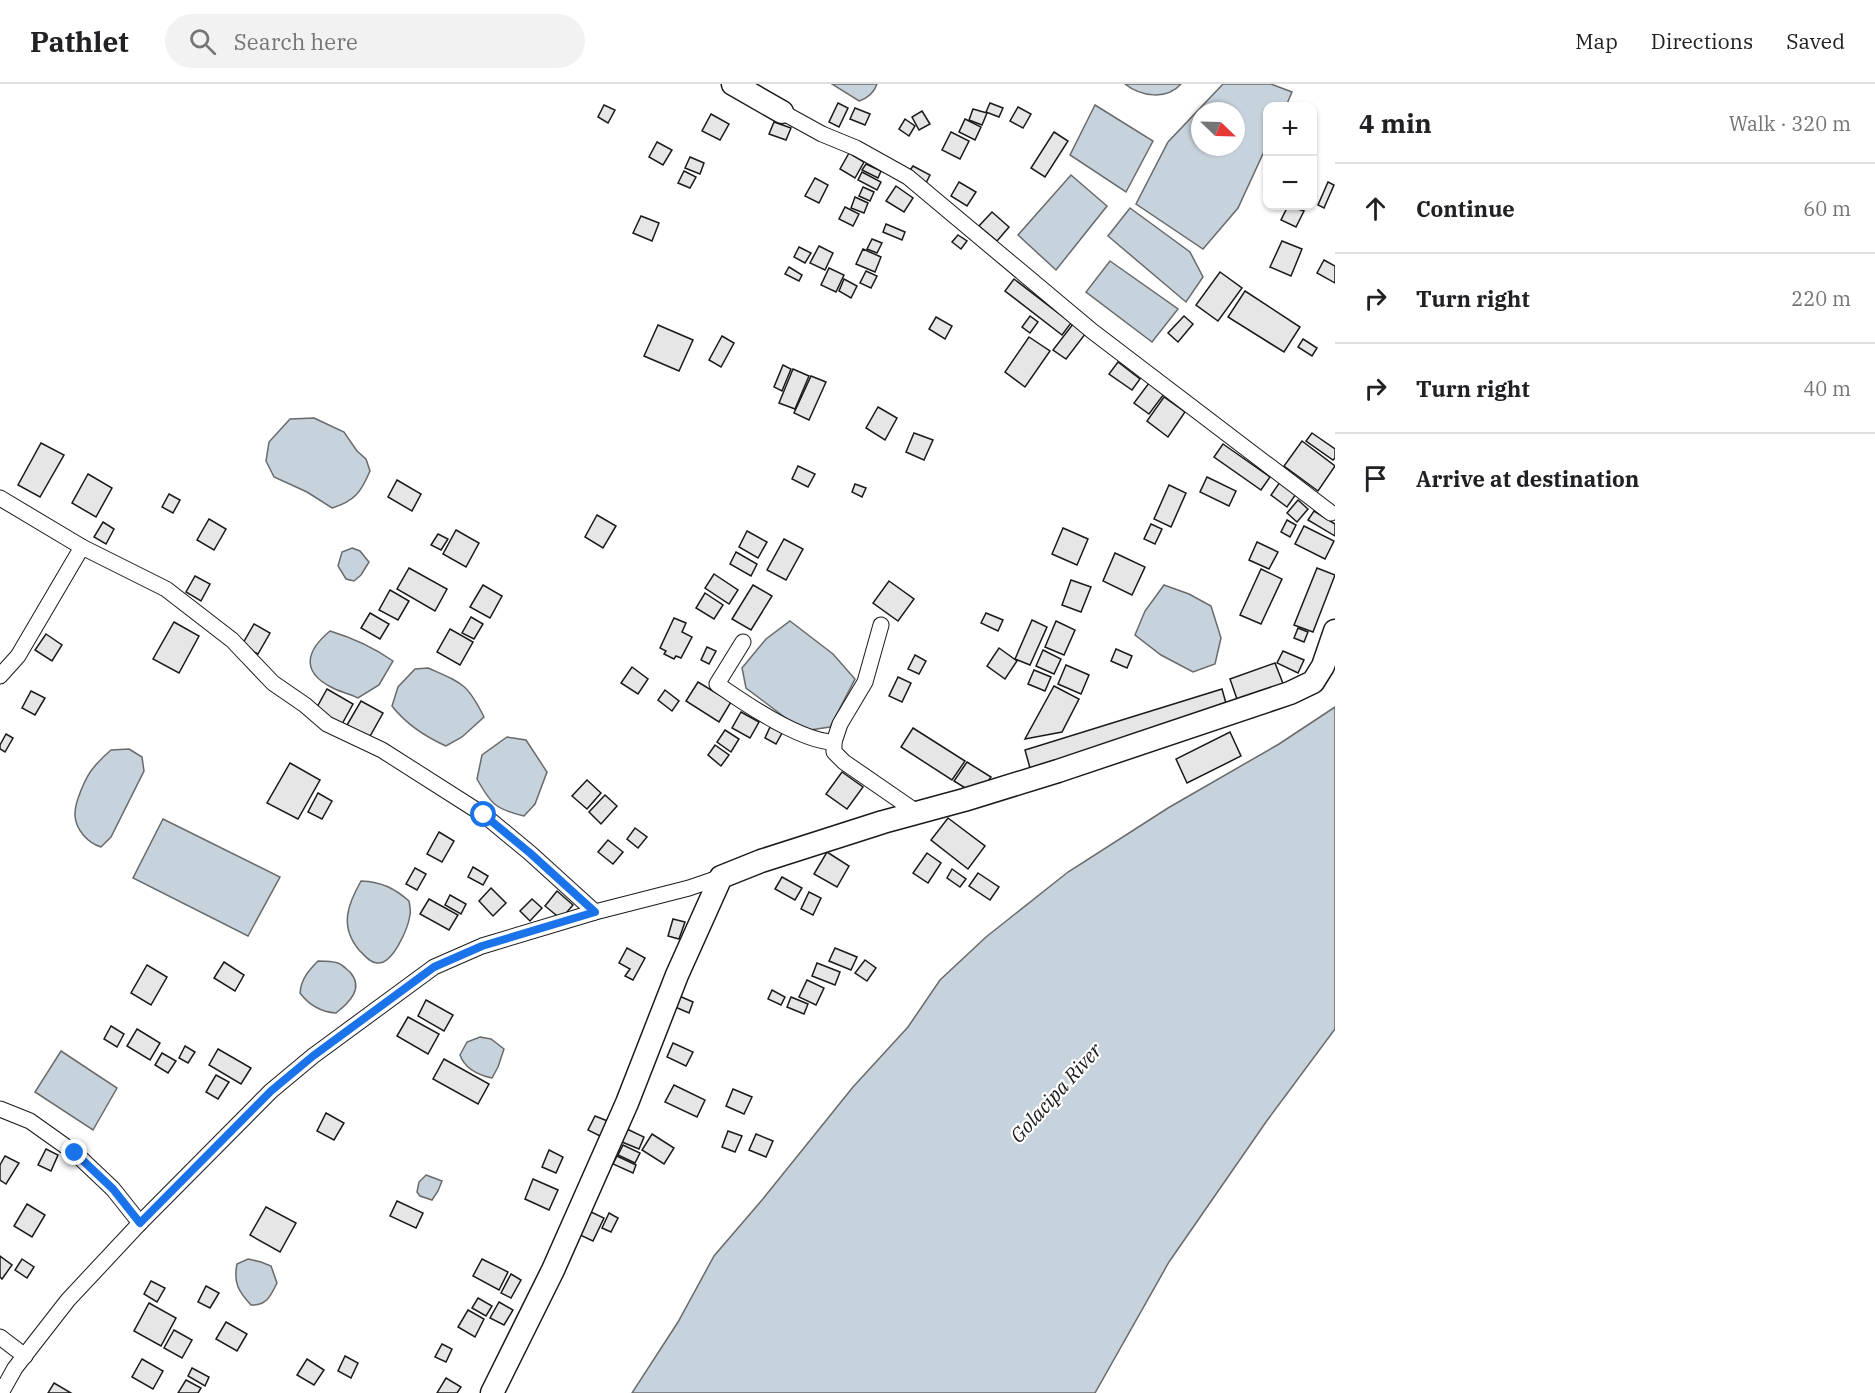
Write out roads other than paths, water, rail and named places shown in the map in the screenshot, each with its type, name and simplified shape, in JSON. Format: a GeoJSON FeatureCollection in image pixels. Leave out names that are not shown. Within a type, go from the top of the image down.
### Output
{"type":"FeatureCollection","features":[{"type":"Feature","properties":{"kind":"street"},"geometry":{"type":"LineString","coordinates":[[733,84],[822,135],[856,148],[909,177],[1092,331],[1334,511]]}},
{"type":"Feature","properties":{"kind":"street"},"geometry":{"type":"LineString","coordinates":[[0,498],[82,547],[166,589],[232,640],[273,683],[305,705],[327,724],[382,750],[484,815],[595,912]]}},
{"type":"Feature","properties":{"kind":"street"},"geometry":{"type":"LineString","coordinates":[[0,676],[18,656],[82,547]]}},
{"type":"Feature","properties":{"kind":"street"},"geometry":{"type":"LineString","coordinates":[[881,625],[865,682],[840,724],[834,742],[834,752],[844,762],[918,813]]}},
{"type":"Feature","properties":{"kind":"street"},"geometry":{"type":"LineString","coordinates":[[1,1393],[15,1368],[69,1300],[140,1223],[271,1091],[313,1056],[434,967],[482,946],[595,912],[689,888],[805,847],[1069,768],[1290,693],[1313,682],[1323,666],[1335,632]]}},
{"type":"Feature","properties":{"kind":"street"},"geometry":{"type":"LineString","coordinates":[[743,642],[717,684],[780,723],[822,742],[834,742]]}},
{"type":"Feature","properties":{"kind":"street"},"geometry":{"type":"LineString","coordinates":[[492,1393],[572,1228],[627,1103],[677,975],[721,877]]}},
{"type":"Feature","properties":{"kind":"street"},"geometry":{"type":"LineString","coordinates":[[0,1109],[30,1121],[75,1153],[113,1189],[140,1223]]}},
{"type":"Feature","properties":{"kind":"street"},"geometry":{"type":"LineString","coordinates":[[0,1337],[25,1356]]}},
{"type":"Feature","properties":{"kind":"water"},"geometry":{"type":"Polygon","coordinates":[[[832,84],[877,84],[870,95],[859,101],[832,84]]]}},
{"type":"Feature","properties":{"kind":"water"},"geometry":{"type":"Polygon","coordinates":[[[1125,84],[1181,84],[1169,93],[1154,95],[1139,92],[1125,84]]]}},
{"type":"Feature","properties":{"kind":"water"},"geometry":{"type":"Polygon","coordinates":[[[1223,84],[1271,84],[1292,92],[1288,102],[1263,102],[1263,154],[1238,208],[1203,249],[1136,204],[1168,142],[1191,118],[1191,156],[1245,156],[1245,102],[1206,102],[1223,84]]]}},
{"type":"Feature","properties":{"kind":"water"},"geometry":{"type":"Polygon","coordinates":[[[1095,105],[1153,141],[1126,192],[1070,155],[1095,105]]]}},
{"type":"Feature","properties":{"kind":"water"},"geometry":{"type":"Polygon","coordinates":[[[1071,175],[1107,206],[1056,270],[1018,235],[1071,175]]]}},
{"type":"Feature","properties":{"kind":"water"},"geometry":{"type":"Polygon","coordinates":[[[1130,208],[1190,252],[1203,277],[1186,302],[1108,236],[1130,208]]]}},
{"type":"Feature","properties":{"kind":"water"},"geometry":{"type":"Polygon","coordinates":[[[1110,261],[1178,309],[1152,342],[1086,292],[1110,261]]]}},
{"type":"Feature","properties":{"kind":"water"},"geometry":{"type":"Polygon","coordinates":[[[314,418],[344,432],[357,451],[366,459],[370,471],[364,485],[352,499],[332,508],[307,492],[274,477],[266,461],[269,442],[290,419],[314,418]]]}},
{"type":"Feature","properties":{"kind":"water"},"geometry":{"type":"Polygon","coordinates":[[[352,548],[360,551],[369,562],[354,581],[346,579],[338,566],[342,552],[352,548]]]}},
{"type":"Feature","properties":{"kind":"water"},"geometry":{"type":"Polygon","coordinates":[[[1164,585],[1189,594],[1211,606],[1221,638],[1215,664],[1193,672],[1161,655],[1135,635],[1145,611],[1164,585]]]}},
{"type":"Feature","properties":{"kind":"water"},"geometry":{"type":"Polygon","coordinates":[[[790,621],[833,654],[855,679],[830,727],[803,731],[746,688],[742,668],[766,639],[790,621]]]}},
{"type":"Feature","properties":{"kind":"water"},"geometry":{"type":"Polygon","coordinates":[[[330,631],[363,643],[393,661],[379,685],[358,698],[334,689],[321,681],[311,667],[310,660],[316,646],[330,631]]]}},
{"type":"Feature","properties":{"kind":"water"},"geometry":{"type":"Polygon","coordinates":[[[428,668],[462,685],[473,697],[484,717],[462,737],[446,746],[417,729],[392,706],[398,687],[415,669],[428,668]]]}},
{"type":"Feature","properties":{"kind":"water","name":"Golacipa River"},"geometry":{"type":"Polygon","coordinates":[[[1335,707],[1335,1029],[1266,1122],[1169,1262],[1095,1393],[632,1393],[678,1322],[714,1256],[853,1087],[908,1027],[940,980],[986,937],[1068,872],[1168,808],[1279,744],[1335,707]]]}},
{"type":"Feature","properties":{"kind":"water"},"geometry":{"type":"Polygon","coordinates":[[[507,737],[526,740],[547,772],[535,804],[524,816],[500,808],[490,800],[477,779],[482,755],[507,737]]]}},
{"type":"Feature","properties":{"kind":"water"},"geometry":{"type":"Polygon","coordinates":[[[129,749],[142,757],[144,771],[111,837],[101,847],[80,831],[75,816],[76,804],[88,777],[100,760],[111,750],[129,749]]]}},
{"type":"Feature","properties":{"kind":"water"},"geometry":{"type":"Polygon","coordinates":[[[163,819],[280,877],[248,936],[133,878],[163,819]]]}},
{"type":"Feature","properties":{"kind":"water"},"geometry":{"type":"Polygon","coordinates":[[[361,881],[387,886],[409,901],[409,921],[403,936],[394,952],[383,962],[374,963],[367,958],[359,950],[349,932],[347,924],[349,907],[361,881]]]}},
{"type":"Feature","properties":{"kind":"water"},"geometry":{"type":"Polygon","coordinates":[[[318,961],[340,964],[354,978],[356,984],[354,994],[336,1013],[316,1007],[300,993],[304,979],[318,961]]]}},
{"type":"Feature","properties":{"kind":"water"},"geometry":{"type":"Polygon","coordinates":[[[480,1037],[491,1039],[504,1049],[492,1078],[473,1071],[460,1055],[467,1042],[480,1037]]]}},
{"type":"Feature","properties":{"kind":"water"},"geometry":{"type":"Polygon","coordinates":[[[61,1051],[117,1088],[93,1130],[35,1092],[61,1051]]]}},
{"type":"Feature","properties":{"kind":"water"},"geometry":{"type":"Polygon","coordinates":[[[426,1175],[442,1181],[432,1200],[420,1196],[417,1192],[419,1182],[426,1175]]]}},
{"type":"Feature","properties":{"kind":"water"},"geometry":{"type":"Polygon","coordinates":[[[248,1259],[271,1266],[277,1283],[268,1299],[261,1304],[251,1305],[240,1291],[237,1282],[237,1264],[248,1259]]]}}]}
